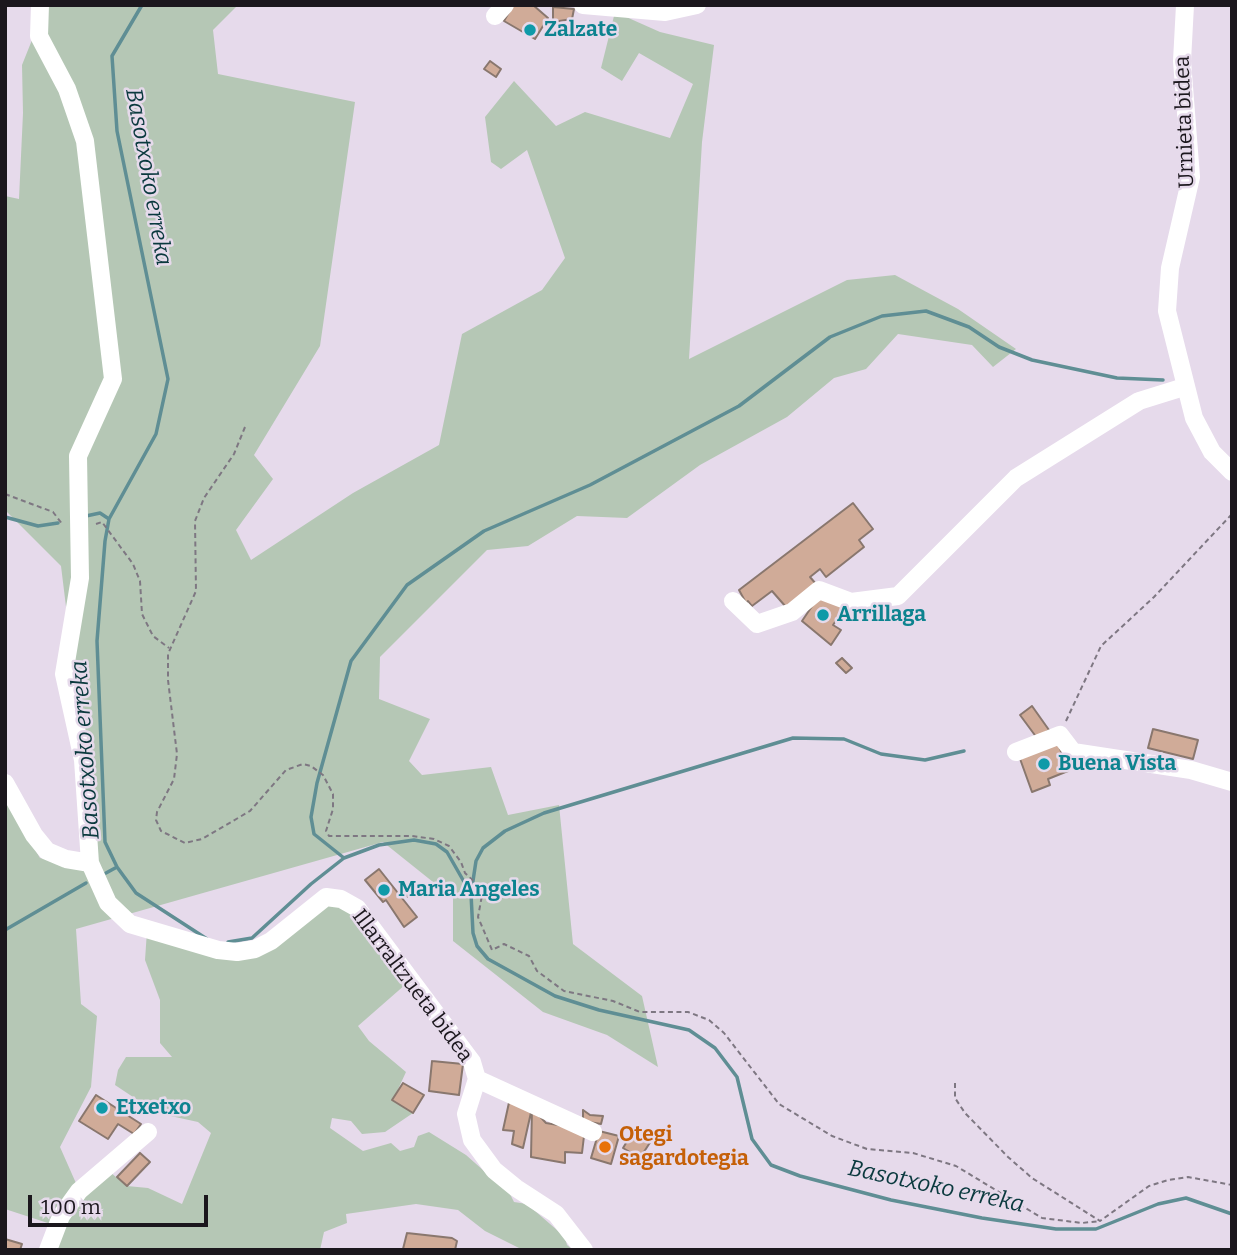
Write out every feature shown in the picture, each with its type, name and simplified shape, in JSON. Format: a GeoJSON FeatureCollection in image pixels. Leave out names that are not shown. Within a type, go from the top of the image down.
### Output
{"type":"FeatureCollection","features":[{"type":"Feature","properties":{"kind":"street"},"geometry":{"type":"LineString","coordinates":[[5,783],[34,835],[47,851],[66,859],[90,863],[83,760],[64,674],[80,578],[78,456],[114,379],[85,141],[67,89],[39,36],[40,5]]}},
{"type":"Feature","properties":{"kind":"street"},"geometry":{"type":"LineString","coordinates":[[583,5],[665,12],[697,5]]}},
{"type":"Feature","properties":{"kind":"street","name":"Urnieta bidea"},"geometry":{"type":"LineString","coordinates":[[1185,5],[1182,61],[1191,177],[1167,286],[1167,311],[1184,387],[1201,434],[1232,472]]}},
{"type":"Feature","properties":{"kind":"street"},"geometry":{"type":"LineString","coordinates":[[733,601],[757,624],[792,612],[819,590],[852,602],[898,596],[1016,478],[1139,401],[1184,387]]}},
{"type":"Feature","properties":{"kind":"street"},"geometry":{"type":"LineString","coordinates":[[1016,752],[1060,735],[1073,752],[1191,770],[1232,782]]}},
{"type":"Feature","properties":{"kind":"street","name":"Illarraltzueta bidea"},"geometry":{"type":"LineString","coordinates":[[90,863],[108,903],[130,924],[218,950],[237,952],[255,949],[271,941],[326,897],[341,898],[357,908],[472,1062],[477,1079],[466,1114],[472,1140],[494,1170],[556,1214],[584,1250]]}},
{"type":"Feature","properties":{"kind":"street"},"geometry":{"type":"LineString","coordinates":[[477,1079],[593,1132]]}},
{"type":"Feature","properties":{"kind":"street"},"geometry":{"type":"LineString","coordinates":[[48,1250],[61,1216],[79,1191],[148,1132]]}},
{"type":"Feature","properties":{"kind":"path"},"geometry":{"type":"LineString","coordinates":[[245,427],[234,454],[198,510],[195,530],[196,591],[170,649],[167,680],[175,722],[176,769],[156,820],[161,831],[185,843],[202,839],[250,811],[286,770],[303,764],[311,766],[323,775],[332,794],[333,809],[326,831],[329,836],[412,836],[434,839],[449,846],[461,862],[465,873],[483,890],[478,917],[492,950],[504,944],[528,956],[537,971],[564,990],[613,1001],[640,1012],[688,1012],[709,1020],[724,1033],[779,1104],[832,1136],[867,1149],[913,1153],[956,1166],[1042,1219],[1082,1223],[1100,1221],[1149,1186],[1168,1180],[1188,1177],[1232,1185]]}},
{"type":"Feature","properties":{"kind":"path"},"geometry":{"type":"LineString","coordinates":[[5,494],[53,512],[65,527]]}},
{"type":"Feature","properties":{"kind":"path"},"geometry":{"type":"LineString","coordinates":[[1060,735],[1101,646],[1154,597],[1232,514]]}},
{"type":"Feature","properties":{"kind":"path"},"geometry":{"type":"LineString","coordinates":[[95,525],[102,522],[133,564],[140,582],[144,619],[153,636],[170,649]]}},
{"type":"Feature","properties":{"kind":"path"},"geometry":{"type":"LineString","coordinates":[[955,1083],[955,1098],[965,1113],[1008,1157],[1032,1178],[1100,1221]]}},
{"type":"Feature","properties":{"kind":"green space"},"geometry":{"type":"Polygon","coordinates":[[[46,5],[238,5],[213,30],[218,74],[355,102],[320,346],[254,455],[273,479],[236,530],[251,560],[353,493],[439,445],[462,334],[542,290],[565,258],[527,150],[501,169],[491,162],[485,117],[514,81],[556,126],[585,112],[670,138],[693,84],[639,53],[622,81],[601,68],[615,12],[660,32],[714,45],[702,142],[689,359],[847,280],[895,275],[958,309],[1016,349],[993,367],[972,345],[898,334],[866,369],[834,378],[787,417],[700,465],[627,518],[577,516],[528,546],[487,550],[380,657],[379,699],[430,719],[409,761],[422,775],[491,767],[508,815],[559,805],[573,944],[642,996],[658,1067],[607,1035],[543,1012],[453,941],[453,898],[383,842],[76,929],[81,1004],[97,1016],[91,1087],[60,1147],[79,1190],[105,1168],[127,1186],[148,1188],[182,1204],[211,1133],[198,1122],[157,1113],[115,1085],[118,1070],[126,1057],[172,1057],[160,1043],[160,1000],[145,960],[147,931],[237,952],[322,906],[336,905],[348,908],[406,984],[358,1026],[369,1041],[406,1072],[393,1100],[413,1113],[385,1132],[362,1134],[351,1121],[332,1118],[330,1128],[363,1151],[391,1143],[400,1151],[414,1147],[418,1136],[429,1132],[466,1155],[510,1194],[514,1202],[527,1204],[565,1237],[567,1245],[573,1250],[523,1250],[485,1231],[458,1210],[416,1204],[346,1214],[347,1223],[324,1232],[320,1250],[48,1250],[57,1226],[5,1209],[5,798],[40,858],[98,867],[61,566],[5,510],[5,196],[19,199],[22,65],[46,5]]]}},
{"type":"Feature","properties":{"kind":"building","name":"Zalzate"},"geometry":{"type":"Polygon","coordinates":[[[513,5],[533,5],[548,18],[535,39],[504,21],[513,5]]]}},
{"type":"Feature","properties":{"kind":"building"},"geometry":{"type":"Polygon","coordinates":[[[553,7],[574,9],[572,19],[553,22],[553,7]]]}},
{"type":"Feature","properties":{"kind":"building"},"geometry":{"type":"Polygon","coordinates":[[[490,61],[501,69],[496,77],[484,69],[490,61]]]}},
{"type":"Feature","properties":{"kind":"building"},"geometry":{"type":"Polygon","coordinates":[[[853,503],[873,529],[859,540],[864,547],[826,577],[820,569],[810,577],[816,584],[786,607],[772,591],[752,606],[748,601],[746,603],[739,590],[853,503]]]}},
{"type":"Feature","properties":{"kind":"building","name":"Arrillaga"},"geometry":{"type":"Polygon","coordinates":[[[821,593],[844,609],[833,625],[841,630],[831,645],[802,621],[821,593]]]}},
{"type":"Feature","properties":{"kind":"building"},"geometry":{"type":"Polygon","coordinates":[[[842,658],[852,668],[846,673],[836,663],[842,658]]]}},
{"type":"Feature","properties":{"kind":"building"},"geometry":{"type":"Polygon","coordinates":[[[1032,706],[1049,730],[1037,738],[1020,715],[1032,706]]]}},
{"type":"Feature","properties":{"kind":"building"},"geometry":{"type":"Polygon","coordinates":[[[1153,729],[1198,740],[1193,759],[1148,748],[1153,729]]]}},
{"type":"Feature","properties":{"kind":"building","name":"Buena Vista"},"geometry":{"type":"Polygon","coordinates":[[[1058,743],[1068,771],[1048,779],[1050,785],[1032,792],[1019,756],[1058,743]]]}},
{"type":"Feature","properties":{"kind":"building","name":"Maria Angeles"},"geometry":{"type":"Polygon","coordinates":[[[379,869],[417,917],[404,927],[386,900],[383,902],[365,880],[379,869]]]}},
{"type":"Feature","properties":{"kind":"building"},"geometry":{"type":"Polygon","coordinates":[[[411,884],[417,890],[408,897],[402,891],[411,884]]]}},
{"type":"Feature","properties":{"kind":"building"},"geometry":{"type":"Polygon","coordinates":[[[432,1061],[463,1064],[459,1095],[429,1091],[432,1061]]]}},
{"type":"Feature","properties":{"kind":"building"},"geometry":{"type":"Polygon","coordinates":[[[403,1083],[424,1095],[413,1113],[392,1100],[403,1083]]]}},
{"type":"Feature","properties":{"kind":"building","name":"Etxetxo"},"geometry":{"type":"Polygon","coordinates":[[[96,1095],[141,1124],[134,1134],[118,1124],[108,1139],[79,1121],[96,1095]]]}},
{"type":"Feature","properties":{"kind":"building"},"geometry":{"type":"Polygon","coordinates":[[[510,1098],[532,1108],[523,1148],[512,1144],[514,1131],[503,1130],[510,1098]]]}},
{"type":"Feature","properties":{"kind":"building"},"geometry":{"type":"Polygon","coordinates":[[[532,1108],[546,1123],[570,1127],[584,1136],[582,1153],[565,1152],[565,1163],[531,1157],[532,1108]]]}},
{"type":"Feature","properties":{"kind":"building"},"geometry":{"type":"Polygon","coordinates":[[[583,1110],[590,1115],[603,1116],[601,1124],[583,1121],[583,1110]]]}},
{"type":"Feature","properties":{"kind":"building"},"geometry":{"type":"Polygon","coordinates":[[[634,1130],[651,1141],[640,1158],[623,1148],[634,1130]]]}},
{"type":"Feature","properties":{"kind":"building","name":"Otegi sagardotegia"},"geometry":{"type":"Polygon","coordinates":[[[599,1131],[619,1136],[611,1164],[591,1158],[599,1131]]]}},
{"type":"Feature","properties":{"kind":"building"},"geometry":{"type":"Polygon","coordinates":[[[140,1153],[150,1162],[127,1186],[117,1177],[140,1153]]]}},
{"type":"Feature","properties":{"kind":"building"},"geometry":{"type":"Polygon","coordinates":[[[407,1233],[452,1238],[457,1241],[455,1250],[403,1249],[407,1233]]]}},
{"type":"Feature","properties":{"kind":"building"},"geometry":{"type":"Polygon","coordinates":[[[5,1239],[22,1244],[20,1250],[5,1250],[5,1239]]]}},
{"type":"Feature","properties":{"kind":"waterway","name":"Basotxoko erreka"},"geometry":{"type":"LineString","coordinates":[[142,5],[112,56],[117,131],[168,379],[156,434],[109,519],[105,541],[97,641],[105,842],[117,867],[136,893],[207,939]]}},
{"type":"Feature","properties":{"kind":"waterway"},"geometry":{"type":"LineString","coordinates":[[344,858],[314,834],[311,817],[317,783],[351,661],[407,585],[484,531],[590,485],[739,406],[830,337],[882,316],[926,311],[969,327],[999,347],[1032,360],[1117,378],[1163,380]]}},
{"type":"Feature","properties":{"kind":"waterway"},"geometry":{"type":"LineString","coordinates":[[86,516],[100,513],[109,519]]}},
{"type":"Feature","properties":{"kind":"waterway"},"geometry":{"type":"LineString","coordinates":[[5,517],[38,526],[58,523]]}},
{"type":"Feature","properties":{"kind":"waterway"},"geometry":{"type":"LineString","coordinates":[[471,894],[476,861],[483,848],[505,831],[544,813],[793,738],[844,739],[881,754],[925,760],[964,751]]}},
{"type":"Feature","properties":{"kind":"waterway","name":"Basotxoko erreka"},"geometry":{"type":"LineString","coordinates":[[228,942],[252,938],[344,858],[379,845],[414,840],[436,844],[447,852],[471,894],[473,933],[477,946],[488,959],[555,996],[599,1010],[689,1030],[715,1048],[737,1077],[752,1139],[771,1165],[800,1176],[891,1200],[1056,1229],[1096,1229],[1158,1204],[1186,1198],[1232,1214]]}},
{"type":"Feature","properties":{"kind":"waterway"},"geometry":{"type":"LineString","coordinates":[[106,873],[117,867]]}},
{"type":"Feature","properties":{"kind":"waterway"},"geometry":{"type":"LineString","coordinates":[[5,930],[86,883]]}},
{"type":"Feature","properties":{"kind":"place","name":"Zalzate"},"geometry":{"type":"Point","coordinates":[530,30]}},
{"type":"Feature","properties":{"kind":"place","name":"Arrillaga"},"geometry":{"type":"Point","coordinates":[823,615]}},
{"type":"Feature","properties":{"kind":"place","name":"Buena Vista"},"geometry":{"type":"Point","coordinates":[1044,764]}},
{"type":"Feature","properties":{"kind":"place","name":"Maria Angeles"},"geometry":{"type":"Point","coordinates":[384,890]}},
{"type":"Feature","properties":{"kind":"place","name":"Etxetxo"},"geometry":{"type":"Point","coordinates":[102,1108]}},
{"type":"Feature","properties":{"kind":"place","name":"Otegi sagardotegia"},"geometry":{"type":"Point","coordinates":[605,1147]}}]}
